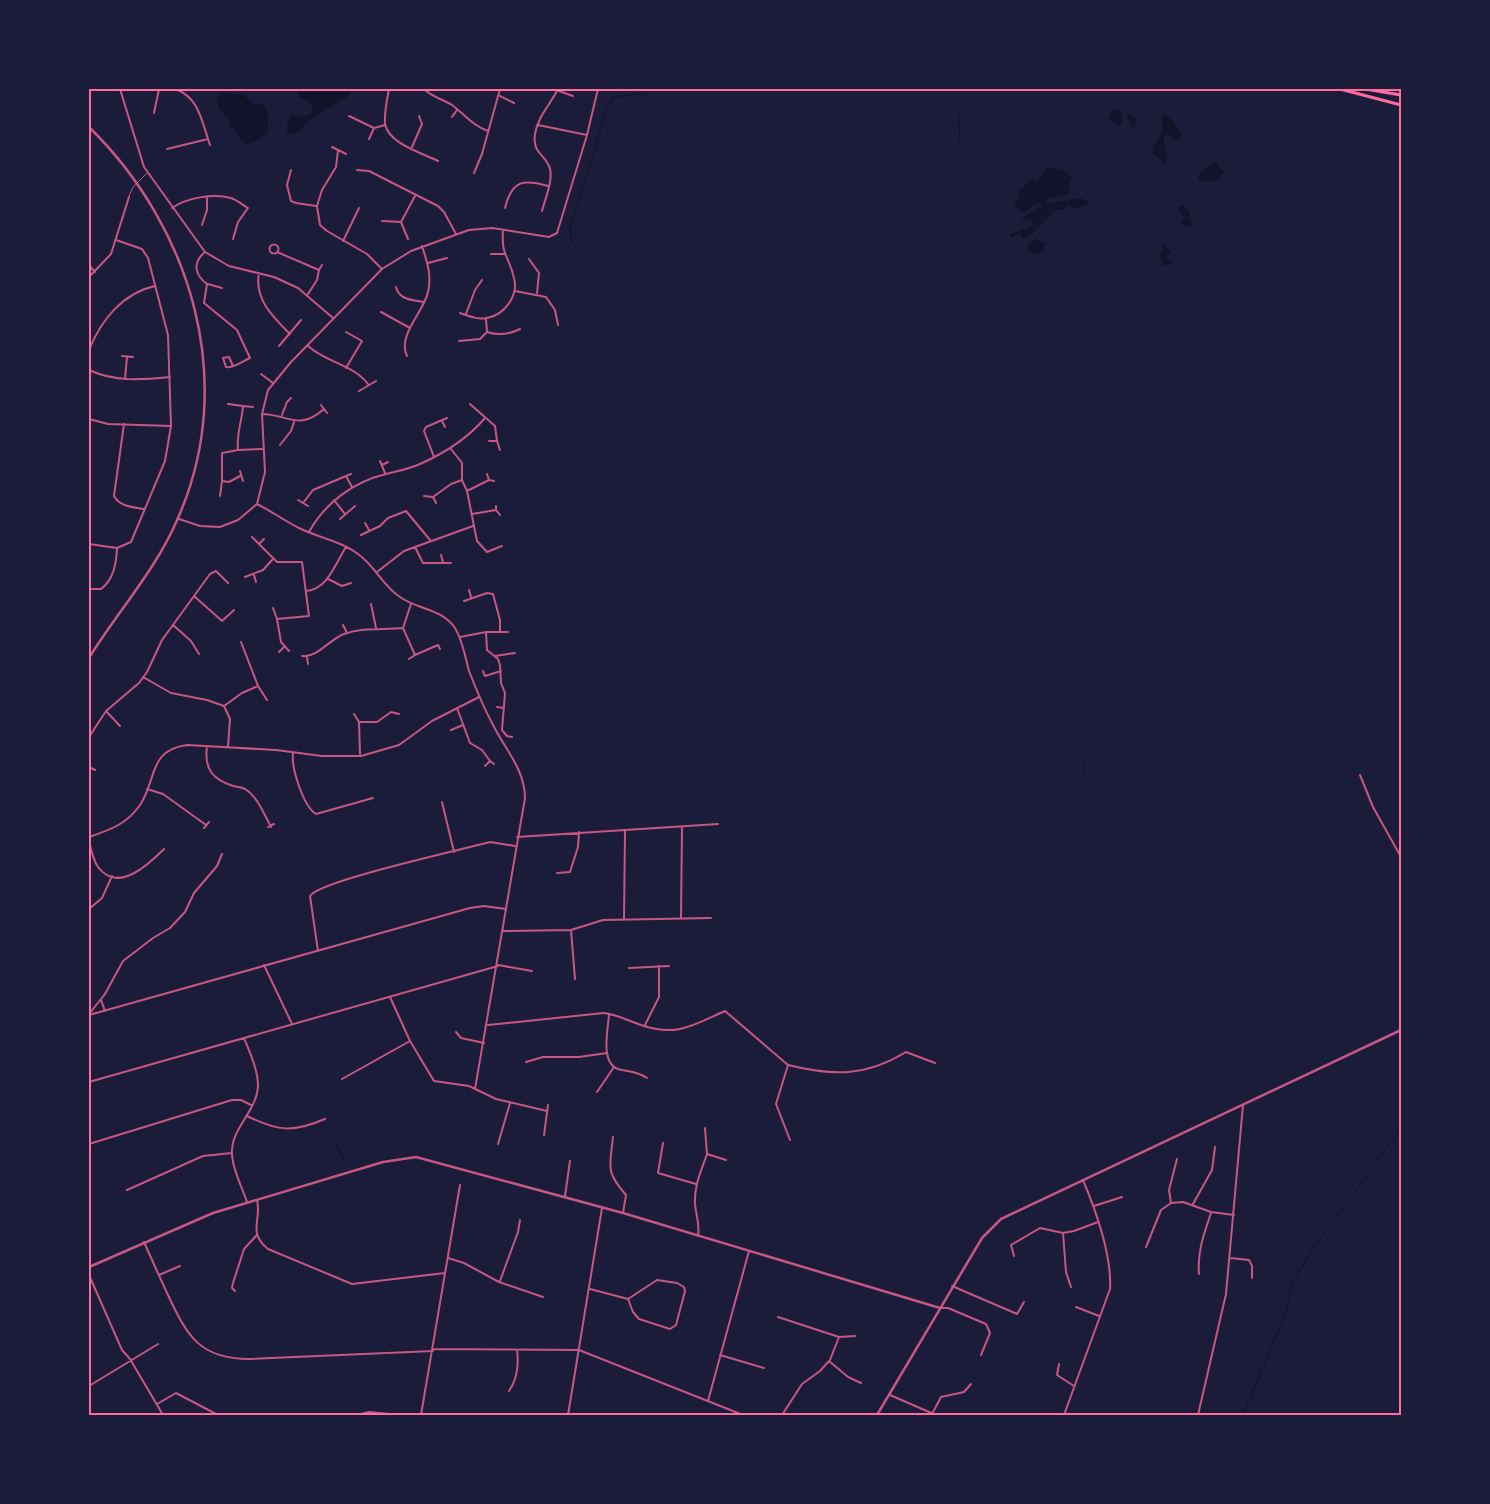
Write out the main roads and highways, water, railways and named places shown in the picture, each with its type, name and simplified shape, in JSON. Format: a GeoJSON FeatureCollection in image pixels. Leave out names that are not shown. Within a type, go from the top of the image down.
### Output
{"type":"FeatureCollection","features":[{"type":"Feature","properties":{"kind":"highway"},"geometry":{"type":"LineString","coordinates":[[1340,89],[1401,105]]}},
{"type":"Feature","properties":{"kind":"highway"},"geometry":{"type":"LineString","coordinates":[[1365,89],[1401,95]]}},
{"type":"Feature","properties":{"kind":"waterway"},"geometry":{"type":"LineString","coordinates":[[645,95],[646,89]]}},
{"type":"Feature","properties":{"kind":"waterway"},"geometry":{"type":"LineString","coordinates":[[562,252],[572,243],[570,228],[607,109],[613,97],[640,94]]}},
{"type":"Feature","properties":{"kind":"waterway"},"geometry":{"type":"LineString","coordinates":[[959,114],[960,149]]}},
{"type":"Feature","properties":{"kind":"waterway"},"geometry":{"type":"LineString","coordinates":[[1084,764],[1085,772]]}},
{"type":"Feature","properties":{"kind":"waterway"},"geometry":{"type":"LineString","coordinates":[[1243,1415],[1285,1315],[1292,1283],[1311,1252],[1401,1128]]}},
{"type":"Feature","properties":{"kind":"waterway"},"geometry":{"type":"LineString","coordinates":[[336,1143],[345,1163]]}}]}
